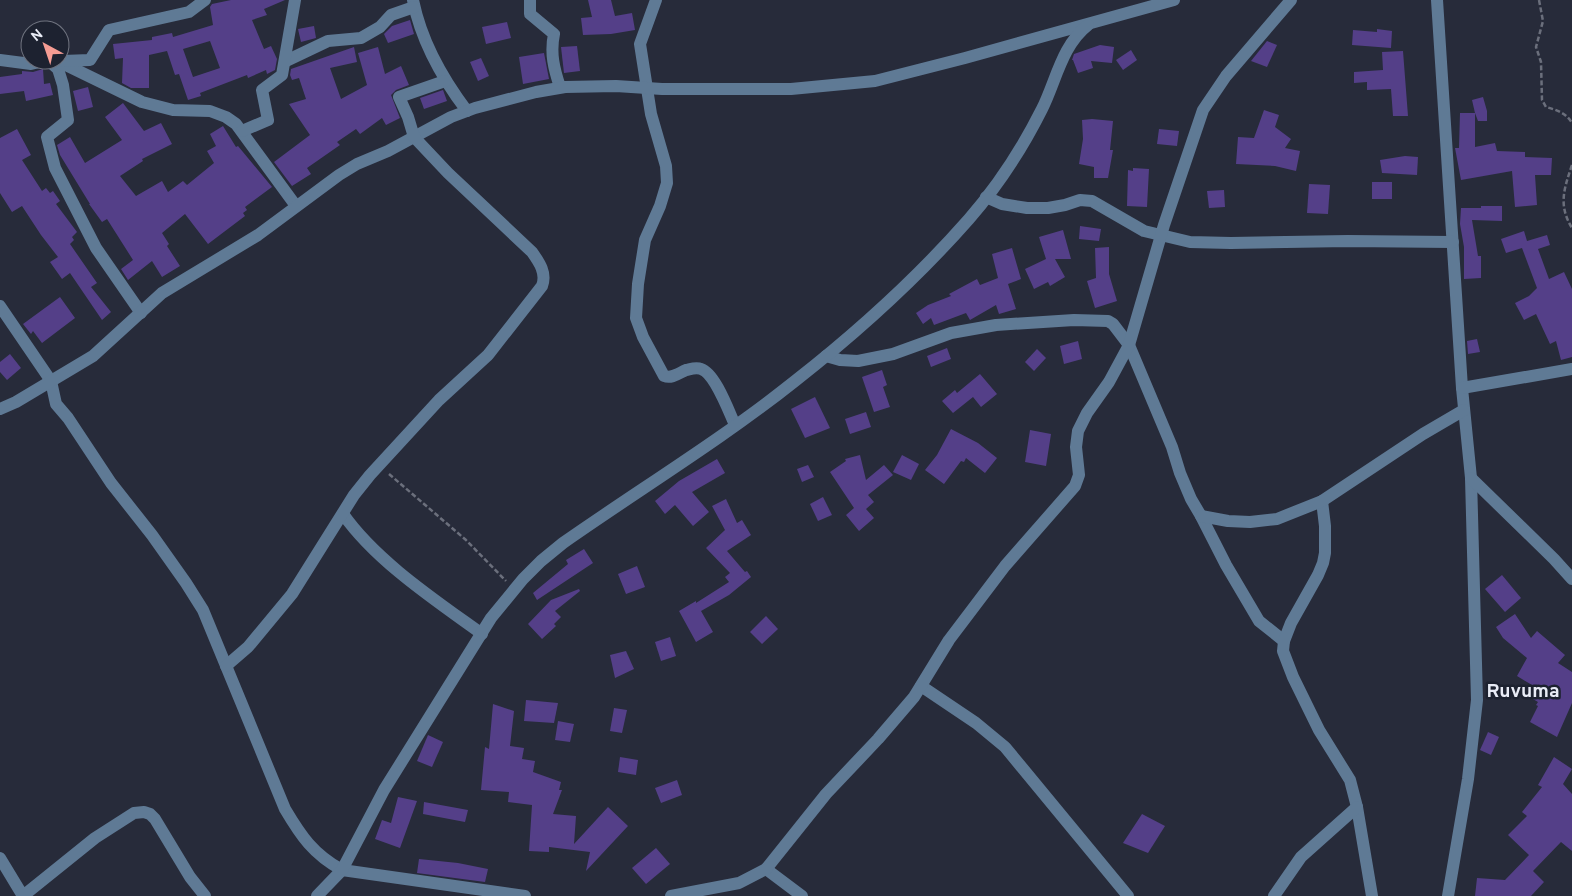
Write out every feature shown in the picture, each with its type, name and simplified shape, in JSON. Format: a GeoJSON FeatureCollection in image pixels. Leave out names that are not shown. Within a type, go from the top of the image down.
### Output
{"type":"FeatureCollection","features":[{"type":"Feature","properties":{"kind":"street"},"geometry":{"type":"LineString","coordinates":[[70,60],[90,60],[109,30],[189,12],[205,0]]}},
{"type":"Feature","properties":{"kind":"street"},"geometry":{"type":"LineString","coordinates":[[242,131],[268,120],[262,90],[282,75],[286,61],[295,0]]}},
{"type":"Feature","properties":{"kind":"street"},"geometry":{"type":"LineString","coordinates":[[530,0],[530,14],[554,34],[551,46],[552,55],[560,87]]}},
{"type":"Feature","properties":{"kind":"street"},"geometry":{"type":"LineString","coordinates":[[656,0],[640,44],[646,88],[667,174],[664,194],[646,240],[638,284],[636,318],[664,376],[673,377],[693,368],[701,368],[716,385],[735,425]]}},
{"type":"Feature","properties":{"kind":"street"},"geometry":{"type":"LineString","coordinates":[[0,409],[16,402],[93,356],[162,293],[258,234],[339,174],[414,138],[451,116],[560,87],[616,86],[697,90],[741,88],[791,89],[875,81],[1174,0]]}},
{"type":"Feature","properties":{"kind":"street"},"geometry":{"type":"LineString","coordinates":[[672,896],[739,884],[766,869],[826,794],[878,739],[914,697],[949,640],[1005,566],[1074,486],[1079,475],[1076,447],[1078,432],[1087,413],[1108,382],[1129,345],[1183,166],[1203,110],[1226,76],[1290,0]]}},
{"type":"Feature","properties":{"kind":"street"},"geometry":{"type":"LineString","coordinates":[[1437,0],[1462,388],[1471,478],[1477,700],[1468,779],[1448,896]]}},
{"type":"Feature","properties":{"kind":"street"},"geometry":{"type":"LineString","coordinates":[[286,61],[328,41],[361,38],[380,27],[392,15],[414,4],[419,26],[445,81],[466,111]]}},
{"type":"Feature","properties":{"kind":"street"},"geometry":{"type":"LineString","coordinates":[[317,896],[342,870],[384,790],[491,618],[514,590],[541,561],[563,543],[735,425],[794,382],[905,286],[969,219],[986,197],[1014,157],[1042,110],[1068,49],[1076,35],[1092,22]]}},
{"type":"Feature","properties":{"kind":"street"},"geometry":{"type":"LineString","coordinates":[[0,60],[20,63]]}},
{"type":"Feature","properties":{"kind":"street"},"geometry":{"type":"LineString","coordinates":[[70,67],[142,102],[173,110],[210,111],[226,117],[242,131],[296,206]]}},
{"type":"Feature","properties":{"kind":"street"},"geometry":{"type":"LineString","coordinates":[[58,70],[63,85],[68,120],[47,137],[55,168],[96,248],[141,313]]}},
{"type":"Feature","properties":{"kind":"street"},"geometry":{"type":"LineString","coordinates":[[226,666],[248,647],[292,594],[354,495],[378,465],[439,400],[488,355],[544,281],[541,265],[532,252],[414,138],[408,117],[399,97],[445,81]]}},
{"type":"Feature","properties":{"kind":"street"},"geometry":{"type":"LineString","coordinates":[[986,197],[1002,204],[1028,208],[1065,206],[1080,200],[1092,201],[1144,231],[1190,242],[1453,242]]}},
{"type":"Feature","properties":{"kind":"street"},"geometry":{"type":"LineString","coordinates":[[0,306],[51,381],[56,404],[68,418],[111,483],[186,582],[203,610],[285,809],[299,834],[313,850],[327,862],[342,870],[526,896]]}},
{"type":"Feature","properties":{"kind":"street"},"geometry":{"type":"LineString","coordinates":[[826,356],[840,360],[858,361],[893,354],[951,333],[987,326],[1074,320],[1108,321],[1119,331],[1129,345],[1172,447],[1191,499],[1226,565],[1252,611],[1269,630],[1284,641]]}},
{"type":"Feature","properties":{"kind":"street"},"geometry":{"type":"LineString","coordinates":[[1462,388],[1572,369]]}},
{"type":"Feature","properties":{"kind":"street"},"geometry":{"type":"LineString","coordinates":[[1201,516],[1228,521],[1250,522],[1277,519],[1322,501],[1423,434],[1464,410]]}},
{"type":"Feature","properties":{"kind":"street"},"geometry":{"type":"LineString","coordinates":[[1471,478],[1554,558],[1572,579]]}},
{"type":"Feature","properties":{"kind":"street"},"geometry":{"type":"LineString","coordinates":[[1322,501],[1325,526],[1322,563],[1318,575],[1291,623],[1284,641],[1283,651],[1293,677],[1319,730],[1350,780],[1357,807],[1372,896]]}},
{"type":"Feature","properties":{"kind":"street"},"geometry":{"type":"LineString","coordinates":[[343,514],[354,530],[392,565],[482,634]]}},
{"type":"Feature","properties":{"kind":"street"},"geometry":{"type":"LineString","coordinates":[[921,686],[976,723],[1005,747],[1128,896]]}},
{"type":"Feature","properties":{"kind":"street"},"geometry":{"type":"LineString","coordinates":[[1274,896],[1302,857],[1357,807]]}},
{"type":"Feature","properties":{"kind":"street"},"geometry":{"type":"LineString","coordinates":[[0,858],[22,896],[95,838],[134,813],[144,812],[155,818],[190,877],[205,896]]}},
{"type":"Feature","properties":{"kind":"street"},"geometry":{"type":"LineString","coordinates":[[766,869],[802,896]]}},
{"type":"Feature","properties":{"kind":"path"},"geometry":{"type":"LineString","coordinates":[[1539,0],[1543,21],[1536,48],[1541,62],[1542,100],[1546,107],[1568,116],[1572,123]]}},
{"type":"Feature","properties":{"kind":"path"},"geometry":{"type":"LineString","coordinates":[[1572,165],[1565,187],[1563,206],[1572,228]]}},
{"type":"Feature","properties":{"kind":"path"},"geometry":{"type":"LineString","coordinates":[[378,465],[466,540],[514,590]]}},
{"type":"Feature","properties":{"kind":"building"},"geometry":{"type":"Polygon","coordinates":[[[231,0],[285,0],[264,9],[267,15],[252,20],[264,49],[271,46],[277,59],[275,70],[267,74],[266,70],[248,78],[247,75],[200,93],[201,96],[188,100],[179,74],[175,75],[167,51],[149,55],[149,88],[131,88],[122,83],[123,58],[115,59],[113,44],[152,40],[152,37],[172,33],[173,37],[213,25],[210,7],[212,4],[231,0]],[[210,41],[183,49],[193,77],[220,68],[210,41]]]}},
{"type":"Feature","properties":{"kind":"building"},"geometry":{"type":"Polygon","coordinates":[[[588,0],[611,0],[615,16],[632,13],[635,30],[611,34],[583,35],[581,18],[592,17],[588,0]]]}},
{"type":"Feature","properties":{"kind":"building"},"geometry":{"type":"Polygon","coordinates":[[[410,20],[414,34],[388,43],[384,34],[392,26],[410,20]]]}},
{"type":"Feature","properties":{"kind":"building"},"geometry":{"type":"Polygon","coordinates":[[[507,22],[511,38],[486,44],[482,27],[507,22]]]}},
{"type":"Feature","properties":{"kind":"building"},"geometry":{"type":"Polygon","coordinates":[[[314,26],[316,38],[301,42],[298,29],[314,26]]]}},
{"type":"Feature","properties":{"kind":"building"},"geometry":{"type":"Polygon","coordinates":[[[1377,29],[1392,31],[1391,48],[1352,45],[1353,30],[1377,32],[1377,29]]]}},
{"type":"Feature","properties":{"kind":"building"},"geometry":{"type":"Polygon","coordinates":[[[1267,41],[1277,45],[1267,67],[1251,61],[1267,41]]]}},
{"type":"Feature","properties":{"kind":"building"},"geometry":{"type":"Polygon","coordinates":[[[1100,45],[1114,47],[1112,63],[1091,61],[1093,68],[1078,73],[1072,60],[1074,54],[1100,45]]]}},
{"type":"Feature","properties":{"kind":"building"},"geometry":{"type":"Polygon","coordinates":[[[577,46],[580,71],[564,73],[561,47],[577,46]]]}},
{"type":"Feature","properties":{"kind":"building"},"geometry":{"type":"Polygon","coordinates":[[[354,47],[357,62],[330,68],[341,99],[367,85],[358,53],[378,47],[385,74],[401,66],[409,85],[396,90],[391,95],[400,118],[386,125],[382,118],[360,134],[356,129],[337,142],[340,145],[307,168],[311,174],[292,186],[274,162],[310,135],[289,104],[306,99],[299,78],[292,80],[290,75],[291,69],[354,47]]]}},
{"type":"Feature","properties":{"kind":"building"},"geometry":{"type":"Polygon","coordinates":[[[1131,50],[1137,60],[1123,70],[1116,60],[1131,50]]]}},
{"type":"Feature","properties":{"kind":"building"},"geometry":{"type":"Polygon","coordinates":[[[1403,51],[1408,116],[1393,116],[1391,89],[1367,90],[1367,82],[1354,83],[1354,72],[1383,70],[1382,52],[1403,51]]]}},
{"type":"Feature","properties":{"kind":"building"},"geometry":{"type":"Polygon","coordinates":[[[544,53],[549,79],[523,84],[519,57],[544,53]]]}},
{"type":"Feature","properties":{"kind":"building"},"geometry":{"type":"Polygon","coordinates":[[[481,58],[489,76],[478,81],[470,62],[481,58]]]}},
{"type":"Feature","properties":{"kind":"building"},"geometry":{"type":"Polygon","coordinates":[[[43,70],[44,84],[50,83],[53,95],[26,101],[24,91],[0,94],[0,77],[22,74],[22,71],[33,72],[43,70]]]}},
{"type":"Feature","properties":{"kind":"building"},"geometry":{"type":"Polygon","coordinates":[[[88,87],[93,107],[78,111],[73,91],[88,87]]]}},
{"type":"Feature","properties":{"kind":"building"},"geometry":{"type":"Polygon","coordinates":[[[443,90],[447,101],[424,109],[420,98],[443,90]]]}},
{"type":"Feature","properties":{"kind":"building"},"geometry":{"type":"Polygon","coordinates":[[[1483,97],[1487,111],[1487,121],[1478,121],[1472,100],[1483,97]]]}},
{"type":"Feature","properties":{"kind":"building"},"geometry":{"type":"Polygon","coordinates":[[[123,103],[144,131],[161,123],[172,144],[142,159],[143,161],[120,176],[136,196],[162,181],[168,192],[183,181],[187,185],[214,163],[207,151],[216,146],[210,134],[223,126],[236,147],[238,146],[272,187],[245,207],[247,210],[243,213],[245,216],[208,244],[185,214],[162,233],[169,244],[167,246],[180,266],[162,277],[152,261],[128,280],[121,269],[133,260],[107,219],[102,222],[89,204],[60,155],[57,145],[70,137],[85,163],[122,140],[105,117],[123,103]]]}},
{"type":"Feature","properties":{"kind":"building"},"geometry":{"type":"Polygon","coordinates":[[[1264,110],[1279,115],[1275,127],[1291,139],[1285,148],[1300,151],[1296,171],[1275,166],[1236,164],[1238,137],[1254,138],[1264,110]]]}},
{"type":"Feature","properties":{"kind":"building"},"geometry":{"type":"Polygon","coordinates":[[[1460,113],[1475,113],[1475,147],[1495,143],[1497,151],[1525,152],[1525,157],[1552,158],[1551,175],[1535,175],[1537,205],[1515,207],[1512,171],[1461,180],[1455,148],[1459,148],[1460,113]]]}},
{"type":"Feature","properties":{"kind":"building"},"geometry":{"type":"Polygon","coordinates":[[[1082,120],[1113,121],[1110,150],[1113,150],[1108,178],[1094,178],[1094,167],[1079,164],[1083,139],[1082,120]]]}},
{"type":"Feature","properties":{"kind":"building"},"geometry":{"type":"Polygon","coordinates":[[[17,129],[31,155],[22,160],[42,191],[46,188],[50,193],[53,191],[60,201],[56,204],[77,232],[72,237],[74,240],[70,244],[97,283],[91,287],[111,312],[102,320],[70,273],[62,279],[50,262],[58,257],[22,206],[12,212],[0,193],[0,138],[17,129]]]}},
{"type":"Feature","properties":{"kind":"building"},"geometry":{"type":"Polygon","coordinates":[[[1159,129],[1179,131],[1177,146],[1157,144],[1159,129]]]}},
{"type":"Feature","properties":{"kind":"building"},"geometry":{"type":"Polygon","coordinates":[[[1405,156],[1418,157],[1417,175],[1382,173],[1380,160],[1405,156]]]}},
{"type":"Feature","properties":{"kind":"building"},"geometry":{"type":"Polygon","coordinates":[[[1133,168],[1149,169],[1147,207],[1127,206],[1128,170],[1133,171],[1133,168]]]}},
{"type":"Feature","properties":{"kind":"building"},"geometry":{"type":"Polygon","coordinates":[[[1372,182],[1392,182],[1392,199],[1372,199],[1372,182]]]}},
{"type":"Feature","properties":{"kind":"building"},"geometry":{"type":"Polygon","coordinates":[[[1309,184],[1330,185],[1328,214],[1307,213],[1309,184]]]}},
{"type":"Feature","properties":{"kind":"building"},"geometry":{"type":"Polygon","coordinates":[[[1224,190],[1225,207],[1209,208],[1207,191],[1224,190]]]}},
{"type":"Feature","properties":{"kind":"building"},"geometry":{"type":"Polygon","coordinates":[[[1481,206],[1502,206],[1502,221],[1472,220],[1478,256],[1481,256],[1481,278],[1464,279],[1464,247],[1460,224],[1461,208],[1481,208],[1481,206]]]}},
{"type":"Feature","properties":{"kind":"building"},"geometry":{"type":"Polygon","coordinates":[[[1080,226],[1101,229],[1099,241],[1079,239],[1080,226]]]}},
{"type":"Feature","properties":{"kind":"building"},"geometry":{"type":"Polygon","coordinates":[[[1063,230],[1071,259],[1055,259],[1065,277],[1050,286],[1048,282],[1034,289],[1025,269],[1046,259],[1039,237],[1063,230]]]}},
{"type":"Feature","properties":{"kind":"building"},"geometry":{"type":"Polygon","coordinates":[[[1524,231],[1527,241],[1547,235],[1550,245],[1538,249],[1549,279],[1564,272],[1572,289],[1572,357],[1561,360],[1556,341],[1550,344],[1536,314],[1524,320],[1515,303],[1529,296],[1537,288],[1522,248],[1506,253],[1501,239],[1524,231]]]}},
{"type":"Feature","properties":{"kind":"building"},"geometry":{"type":"Polygon","coordinates":[[[1109,247],[1109,274],[1117,301],[1095,308],[1087,281],[1096,278],[1095,248],[1109,247]]]}},
{"type":"Feature","properties":{"kind":"building"},"geometry":{"type":"Polygon","coordinates":[[[1012,248],[1021,279],[1008,284],[1016,309],[999,314],[996,305],[970,320],[966,313],[934,325],[931,318],[923,324],[916,313],[928,305],[951,296],[949,294],[977,279],[980,285],[998,278],[992,254],[1012,248]]]}},
{"type":"Feature","properties":{"kind":"building"},"geometry":{"type":"Polygon","coordinates":[[[60,297],[75,318],[42,343],[33,331],[31,334],[23,324],[60,297]]]}},
{"type":"Feature","properties":{"kind":"building"},"geometry":{"type":"Polygon","coordinates":[[[1477,339],[1480,352],[1468,354],[1467,341],[1477,339]]]}},
{"type":"Feature","properties":{"kind":"building"},"geometry":{"type":"Polygon","coordinates":[[[1078,341],[1082,359],[1064,364],[1060,346],[1078,341]]]}},
{"type":"Feature","properties":{"kind":"building"},"geometry":{"type":"Polygon","coordinates":[[[947,348],[951,359],[931,367],[927,356],[947,348]]]}},
{"type":"Feature","properties":{"kind":"building"},"geometry":{"type":"Polygon","coordinates":[[[1037,349],[1046,358],[1034,371],[1025,362],[1037,349]]]}},
{"type":"Feature","properties":{"kind":"building"},"geometry":{"type":"Polygon","coordinates":[[[10,354],[21,368],[7,380],[0,372],[0,362],[10,354]]]}},
{"type":"Feature","properties":{"kind":"building"},"geometry":{"type":"Polygon","coordinates":[[[882,370],[887,385],[883,387],[890,407],[874,412],[862,377],[882,370]]]}},
{"type":"Feature","properties":{"kind":"building"},"geometry":{"type":"Polygon","coordinates":[[[980,374],[997,394],[981,407],[973,397],[953,413],[942,401],[955,390],[957,393],[980,374]]]}},
{"type":"Feature","properties":{"kind":"building"},"geometry":{"type":"Polygon","coordinates":[[[815,397],[830,428],[805,438],[791,409],[815,397]]]}},
{"type":"Feature","properties":{"kind":"building"},"geometry":{"type":"Polygon","coordinates":[[[866,412],[871,427],[850,434],[845,419],[866,412]]]}},
{"type":"Feature","properties":{"kind":"building"},"geometry":{"type":"Polygon","coordinates":[[[951,429],[978,443],[997,458],[985,473],[966,458],[964,462],[961,461],[944,484],[925,470],[937,455],[951,429]]]}},
{"type":"Feature","properties":{"kind":"building"},"geometry":{"type":"Polygon","coordinates":[[[1030,430],[1051,434],[1046,466],[1025,462],[1030,430]]]}},
{"type":"Feature","properties":{"kind":"building"},"geometry":{"type":"Polygon","coordinates":[[[860,455],[866,480],[884,465],[893,475],[868,495],[874,502],[866,509],[874,518],[859,531],[846,515],[854,508],[830,472],[846,461],[845,459],[860,455]]]}},
{"type":"Feature","properties":{"kind":"building"},"geometry":{"type":"Polygon","coordinates":[[[902,455],[919,464],[911,480],[893,472],[902,455]]]}},
{"type":"Feature","properties":{"kind":"building"},"geometry":{"type":"Polygon","coordinates":[[[717,459],[725,473],[692,492],[709,512],[693,526],[675,505],[665,514],[655,501],[679,481],[717,459]]]}},
{"type":"Feature","properties":{"kind":"building"},"geometry":{"type":"Polygon","coordinates":[[[808,465],[814,477],[802,482],[797,469],[808,465]]]}},
{"type":"Feature","properties":{"kind":"building"},"geometry":{"type":"Polygon","coordinates":[[[823,497],[832,515],[818,521],[810,504],[823,497]]]}},
{"type":"Feature","properties":{"kind":"building"},"geometry":{"type":"Polygon","coordinates":[[[726,499],[737,523],[742,520],[751,535],[727,551],[751,577],[729,595],[701,611],[713,632],[696,642],[679,611],[696,601],[696,603],[729,582],[725,577],[730,573],[706,548],[725,530],[712,506],[726,499]]]}},
{"type":"Feature","properties":{"kind":"building"},"geometry":{"type":"Polygon","coordinates":[[[584,549],[593,563],[537,600],[533,593],[568,564],[566,560],[584,549]]]}},
{"type":"Feature","properties":{"kind":"building"},"geometry":{"type":"Polygon","coordinates":[[[637,566],[645,587],[626,594],[618,574],[637,566]]]}},
{"type":"Feature","properties":{"kind":"building"},"geometry":{"type":"Polygon","coordinates":[[[1502,575],[1521,598],[1505,612],[1485,589],[1502,575]]]}},
{"type":"Feature","properties":{"kind":"building"},"geometry":{"type":"Polygon","coordinates":[[[579,589],[580,591],[555,611],[561,617],[554,624],[556,626],[542,639],[528,624],[551,600],[579,589]]]}},
{"type":"Feature","properties":{"kind":"building"},"geometry":{"type":"Polygon","coordinates":[[[1515,614],[1531,638],[1537,631],[1565,655],[1558,663],[1572,672],[1572,703],[1557,737],[1530,722],[1538,702],[1526,695],[1532,685],[1517,676],[1527,658],[1503,638],[1496,627],[1515,614]]]}},
{"type":"Feature","properties":{"kind":"building"},"geometry":{"type":"Polygon","coordinates":[[[766,616],[778,629],[762,644],[750,632],[766,616]]]}},
{"type":"Feature","properties":{"kind":"building"},"geometry":{"type":"Polygon","coordinates":[[[670,637],[676,656],[661,661],[655,642],[670,637]]]}},
{"type":"Feature","properties":{"kind":"building"},"geometry":{"type":"Polygon","coordinates":[[[626,651],[634,669],[615,678],[610,655],[626,651]]]}},
{"type":"Feature","properties":{"kind":"building"},"geometry":{"type":"Polygon","coordinates":[[[526,700],[558,703],[554,723],[524,721],[526,700]]]}},
{"type":"Feature","properties":{"kind":"building"},"geometry":{"type":"Polygon","coordinates":[[[493,704],[514,711],[510,746],[524,748],[522,759],[535,761],[533,772],[561,782],[559,790],[562,790],[553,814],[576,816],[574,844],[608,807],[628,826],[586,871],[590,852],[549,847],[549,852],[529,851],[532,805],[508,802],[509,792],[481,790],[485,747],[489,749],[493,704]]]}},
{"type":"Feature","properties":{"kind":"building"},"geometry":{"type":"Polygon","coordinates":[[[614,708],[627,710],[622,733],[610,731],[614,708]]]}},
{"type":"Feature","properties":{"kind":"building"},"geometry":{"type":"Polygon","coordinates":[[[558,721],[574,724],[570,742],[555,740],[558,721]]]}},
{"type":"Feature","properties":{"kind":"building"},"geometry":{"type":"Polygon","coordinates":[[[1488,732],[1499,737],[1491,755],[1480,750],[1488,732]]]}},
{"type":"Feature","properties":{"kind":"building"},"geometry":{"type":"Polygon","coordinates":[[[428,735],[443,742],[432,767],[417,761],[428,735]]]}},
{"type":"Feature","properties":{"kind":"building"},"geometry":{"type":"Polygon","coordinates":[[[620,757],[638,760],[636,775],[618,772],[620,757]]]}},
{"type":"Feature","properties":{"kind":"building"},"geometry":{"type":"Polygon","coordinates":[[[1554,757],[1572,769],[1563,784],[1572,794],[1572,851],[1561,842],[1533,871],[1544,882],[1531,896],[1475,896],[1477,878],[1505,880],[1529,855],[1508,835],[1527,816],[1522,812],[1542,787],[1538,785],[1554,757]]]}},
{"type":"Feature","properties":{"kind":"building"},"geometry":{"type":"Polygon","coordinates":[[[677,780],[682,795],[661,803],[655,788],[677,780]]]}},
{"type":"Feature","properties":{"kind":"building"},"geometry":{"type":"Polygon","coordinates":[[[398,797],[417,801],[400,848],[375,839],[382,820],[391,823],[398,797]]]}},
{"type":"Feature","properties":{"kind":"building"},"geometry":{"type":"Polygon","coordinates":[[[424,802],[468,810],[465,822],[423,814],[424,802]]]}},
{"type":"Feature","properties":{"kind":"building"},"geometry":{"type":"Polygon","coordinates":[[[1142,814],[1165,826],[1148,853],[1123,843],[1142,814]]]}},
{"type":"Feature","properties":{"kind":"building"},"geometry":{"type":"Polygon","coordinates":[[[656,848],[670,864],[646,884],[632,868],[656,848]]]}},
{"type":"Feature","properties":{"kind":"building"},"geometry":{"type":"Polygon","coordinates":[[[419,859],[458,863],[488,869],[485,882],[417,873],[419,859]]]}},
{"type":"Feature","properties":{"kind":"district","name":"Ruvuma"},"geometry":{"type":"Point","coordinates":[1523,692]}}]}
